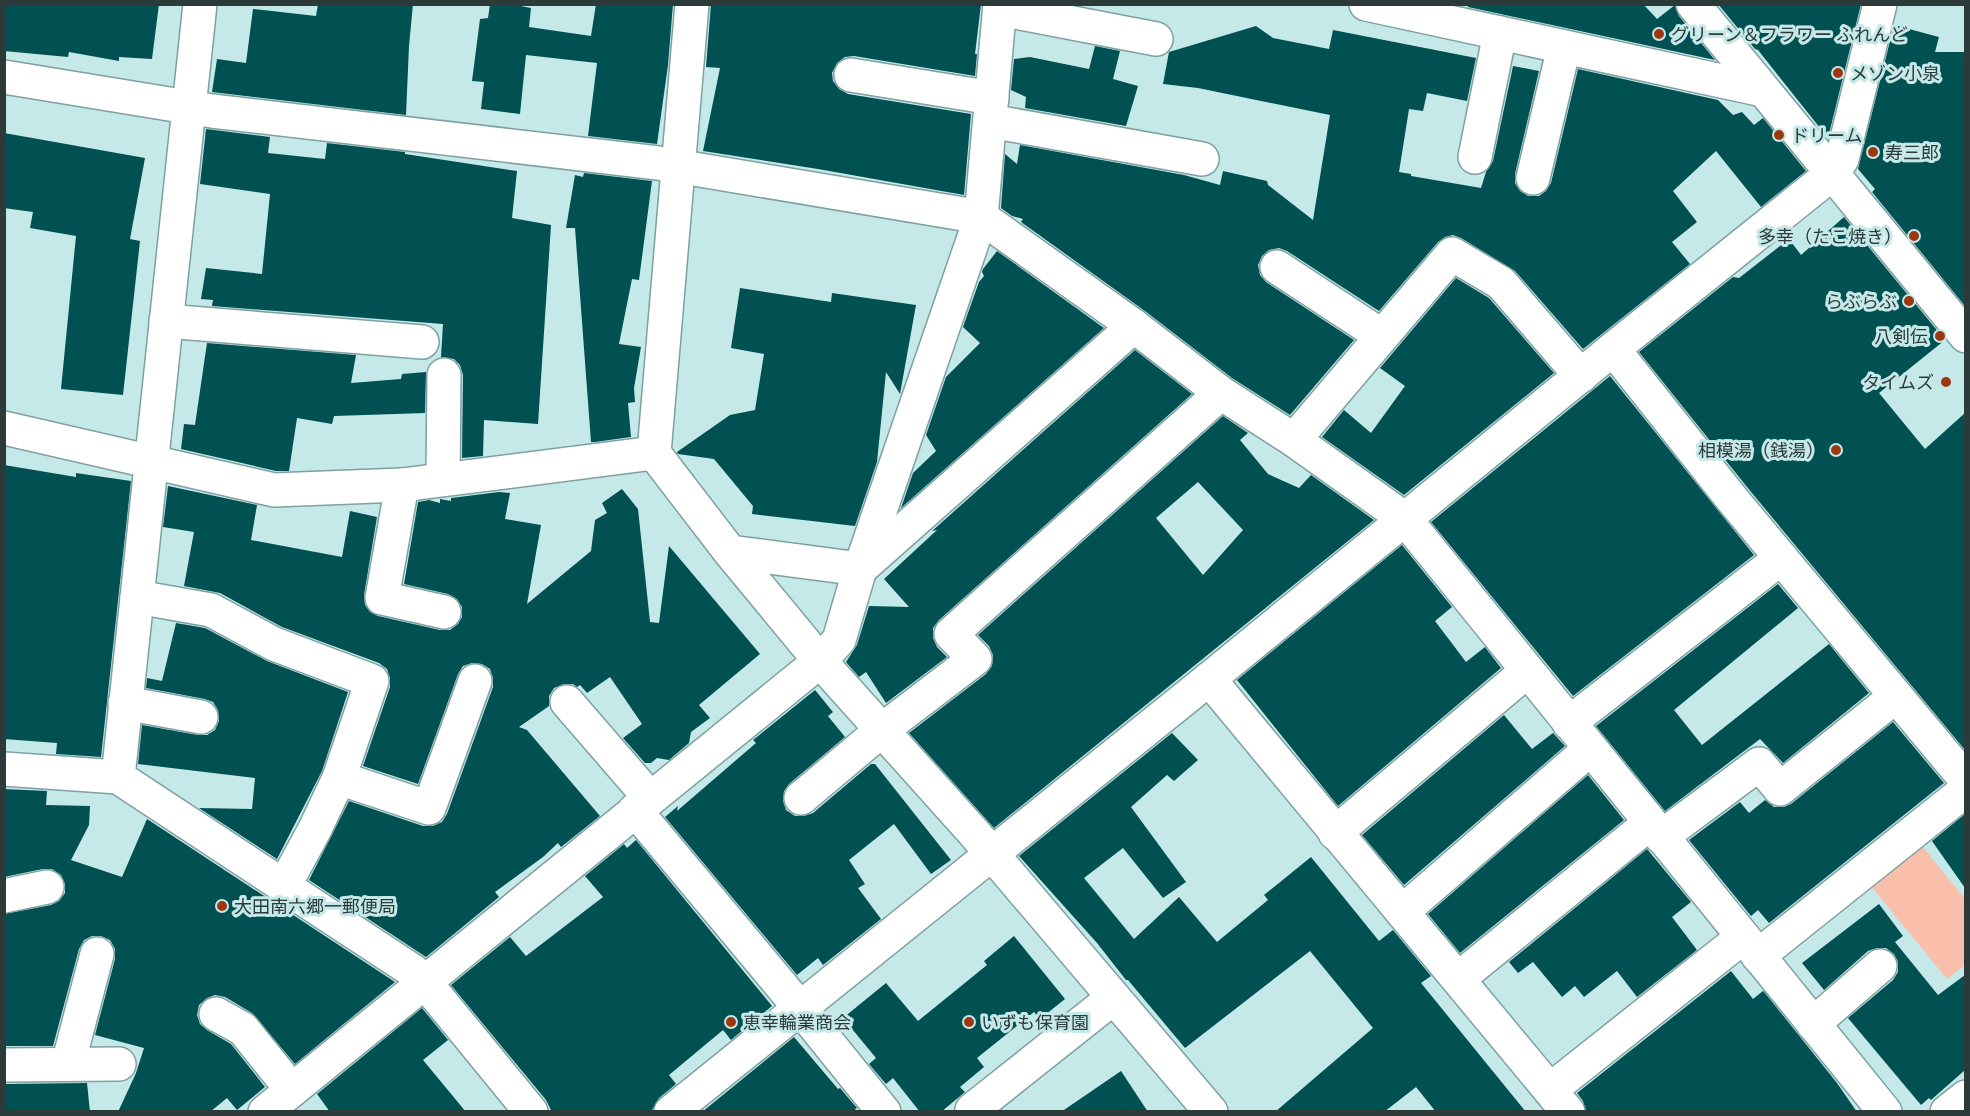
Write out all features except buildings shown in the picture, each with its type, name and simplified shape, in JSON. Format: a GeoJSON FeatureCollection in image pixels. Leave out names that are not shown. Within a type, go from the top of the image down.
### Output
{"type":"FeatureCollection","features":[{"type":"Feature","properties":{"kind":"street"},"geometry":{"type":"LineString","coordinates":[[118,777],[200,4]]}},
{"type":"Feature","properties":{"kind":"street"},"geometry":{"type":"LineString","coordinates":[[692,4],[654,453],[730,552],[820,661],[992,854],[1207,1110]]}},
{"type":"Feature","properties":{"kind":"street"},"geometry":{"type":"LineString","coordinates":[[1693,4],[1965,336]]}},
{"type":"Feature","properties":{"kind":"street"},"geometry":{"type":"LineString","coordinates":[[671,1112],[1833,173],[1842,159],[1880,4]]}},
{"type":"Feature","properties":{"kind":"street"},"geometry":{"type":"LineString","coordinates":[[265,1112],[820,661],[839,640],[860,569],[981,218],[1000,7],[1156,39]]}},
{"type":"Feature","properties":{"kind":"street"},"geometry":{"type":"LineString","coordinates":[[1394,7],[1500,33],[1764,90]]}},
{"type":"Feature","properties":{"kind":"street"},"geometry":{"type":"LineString","coordinates":[[1475,157],[1500,33]]}},
{"type":"Feature","properties":{"kind":"street"},"geometry":{"type":"LineString","coordinates":[[1533,178],[1564,47]]}},
{"type":"Feature","properties":{"kind":"street"},"geometry":{"type":"LineString","coordinates":[[851,75],[1202,159]]}},
{"type":"Feature","properties":{"kind":"street"},"geometry":{"type":"LineString","coordinates":[[4,77],[188,108],[678,166],[981,218],[1134,326],[1221,393],[1294,440],[1404,519],[1885,1112]]}},
{"type":"Feature","properties":{"kind":"street"},"geometry":{"type":"LineString","coordinates":[[1294,440],[1452,254],[1501,283],[1581,376]]}},
{"type":"Feature","properties":{"kind":"street"},"geometry":{"type":"LineString","coordinates":[[1277,267],[1382,336]]}},
{"type":"Feature","properties":{"kind":"street"},"geometry":{"type":"LineString","coordinates":[[166,321],[422,342]]}},
{"type":"Feature","properties":{"kind":"street"},"geometry":{"type":"LineString","coordinates":[[730,552],[860,569],[1134,326]]}},
{"type":"Feature","properties":{"kind":"street"},"geometry":{"type":"LineString","coordinates":[[1613,349],[1781,558],[1965,780]]}},
{"type":"Feature","properties":{"kind":"street"},"geometry":{"type":"LineString","coordinates":[[443,479],[444,375]]}},
{"type":"Feature","properties":{"kind":"street"},"geometry":{"type":"LineString","coordinates":[[801,798],[882,729],[975,659],[951,634],[1221,393]]}},
{"type":"Feature","properties":{"kind":"street"},"geometry":{"type":"LineString","coordinates":[[4,428],[274,490],[402,484],[654,453]]}},
{"type":"Feature","properties":{"kind":"street"},"geometry":{"type":"LineString","coordinates":[[402,484],[382,598],[444,612]]}},
{"type":"Feature","properties":{"kind":"street"},"geometry":{"type":"LineString","coordinates":[[1569,723],[1781,558]]}},
{"type":"Feature","properties":{"kind":"street"},"geometry":{"type":"LineString","coordinates":[[136,597],[212,610],[274,644],[372,681],[339,778],[284,886]]}},
{"type":"Feature","properties":{"kind":"street"},"geometry":{"type":"LineString","coordinates":[[1335,833],[1527,670]]}},
{"type":"Feature","properties":{"kind":"street"},"geometry":{"type":"LineString","coordinates":[[1209,679],[1559,1101],[1751,947],[1965,790]]}},
{"type":"Feature","properties":{"kind":"street"},"geometry":{"type":"LineString","coordinates":[[339,778],[429,808],[475,681]]}},
{"type":"Feature","properties":{"kind":"street"},"geometry":{"type":"LineString","coordinates":[[1458,980],[1656,830],[1759,764],[1780,789],[1896,696]]}},
{"type":"Feature","properties":{"kind":"street"},"geometry":{"type":"LineString","coordinates":[[567,702],[642,804],[884,1112]]}},
{"type":"Feature","properties":{"kind":"street"},"geometry":{"type":"LineString","coordinates":[[125,703],[201,717]]}},
{"type":"Feature","properties":{"kind":"street"},"geometry":{"type":"LineString","coordinates":[[1402,912],[1590,749]]}},
{"type":"Feature","properties":{"kind":"street"},"geometry":{"type":"LineString","coordinates":[[4,770],[118,777],[412,971],[424,981],[531,1112]]}},
{"type":"Feature","properties":{"kind":"street"},"geometry":{"type":"LineString","coordinates":[[4,896],[46,887]]}},
{"type":"Feature","properties":{"kind":"street"},"geometry":{"type":"LineString","coordinates":[[68,1064],[97,954]]}},
{"type":"Feature","properties":{"kind":"street"},"geometry":{"type":"LineString","coordinates":[[1813,1024],[1880,966]]}},
{"type":"Feature","properties":{"kind":"street"},"geometry":{"type":"LineString","coordinates":[[972,1110],[1113,998]]}},
{"type":"Feature","properties":{"kind":"street"},"geometry":{"type":"LineString","coordinates":[[216,1014],[243,1029],[292,1090]]}},
{"type":"Feature","properties":{"kind":"street"},"geometry":{"type":"LineString","coordinates":[[4,1065],[120,1064]]}},
{"type":"Feature","properties":{"kind":"street"},"geometry":{"type":"LineString","coordinates":[[1947,1112],[1965,1097]]}},
{"type":"Feature","properties":{"kind":"shaded area"},"geometry":{"type":"Polygon","coordinates":[[[1917,840],[1965,899],[1965,965],[1947,979],[1867,881],[1917,840]]]}},
{"type":"Feature","properties":{"kind":"place","name":"グリーン＆フラワー ふれんど"},"geometry":{"type":"Point","coordinates":[1659,34]}},
{"type":"Feature","properties":{"kind":"place","name":"メゾン小泉"},"geometry":{"type":"Point","coordinates":[1838,73]}},
{"type":"Feature","properties":{"kind":"place","name":"ドリーム"},"geometry":{"type":"Point","coordinates":[1779,135]}},
{"type":"Feature","properties":{"kind":"place","name":"寿三郎"},"geometry":{"type":"Point","coordinates":[1873,152]}},
{"type":"Feature","properties":{"kind":"place","name":"多幸（たこ焼き）"},"geometry":{"type":"Point","coordinates":[1914,236]}},
{"type":"Feature","properties":{"kind":"place","name":"らぶらぶ"},"geometry":{"type":"Point","coordinates":[1909,301]}},
{"type":"Feature","properties":{"kind":"place","name":"八剣伝"},"geometry":{"type":"Point","coordinates":[1940,336]}},
{"type":"Feature","properties":{"kind":"place","name":"タイムズ"},"geometry":{"type":"Point","coordinates":[1946,382]}},
{"type":"Feature","properties":{"kind":"place","name":"相模湯（銭湯）"},"geometry":{"type":"Point","coordinates":[1836,450]}},
{"type":"Feature","properties":{"kind":"place","name":"大田南六郷一郵便局"},"geometry":{"type":"Point","coordinates":[222,906]}},
{"type":"Feature","properties":{"kind":"place","name":"恵幸輪業商会"},"geometry":{"type":"Point","coordinates":[731,1022]}},
{"type":"Feature","properties":{"kind":"place","name":"いずも保育園"},"geometry":{"type":"Point","coordinates":[969,1022]}}]}
